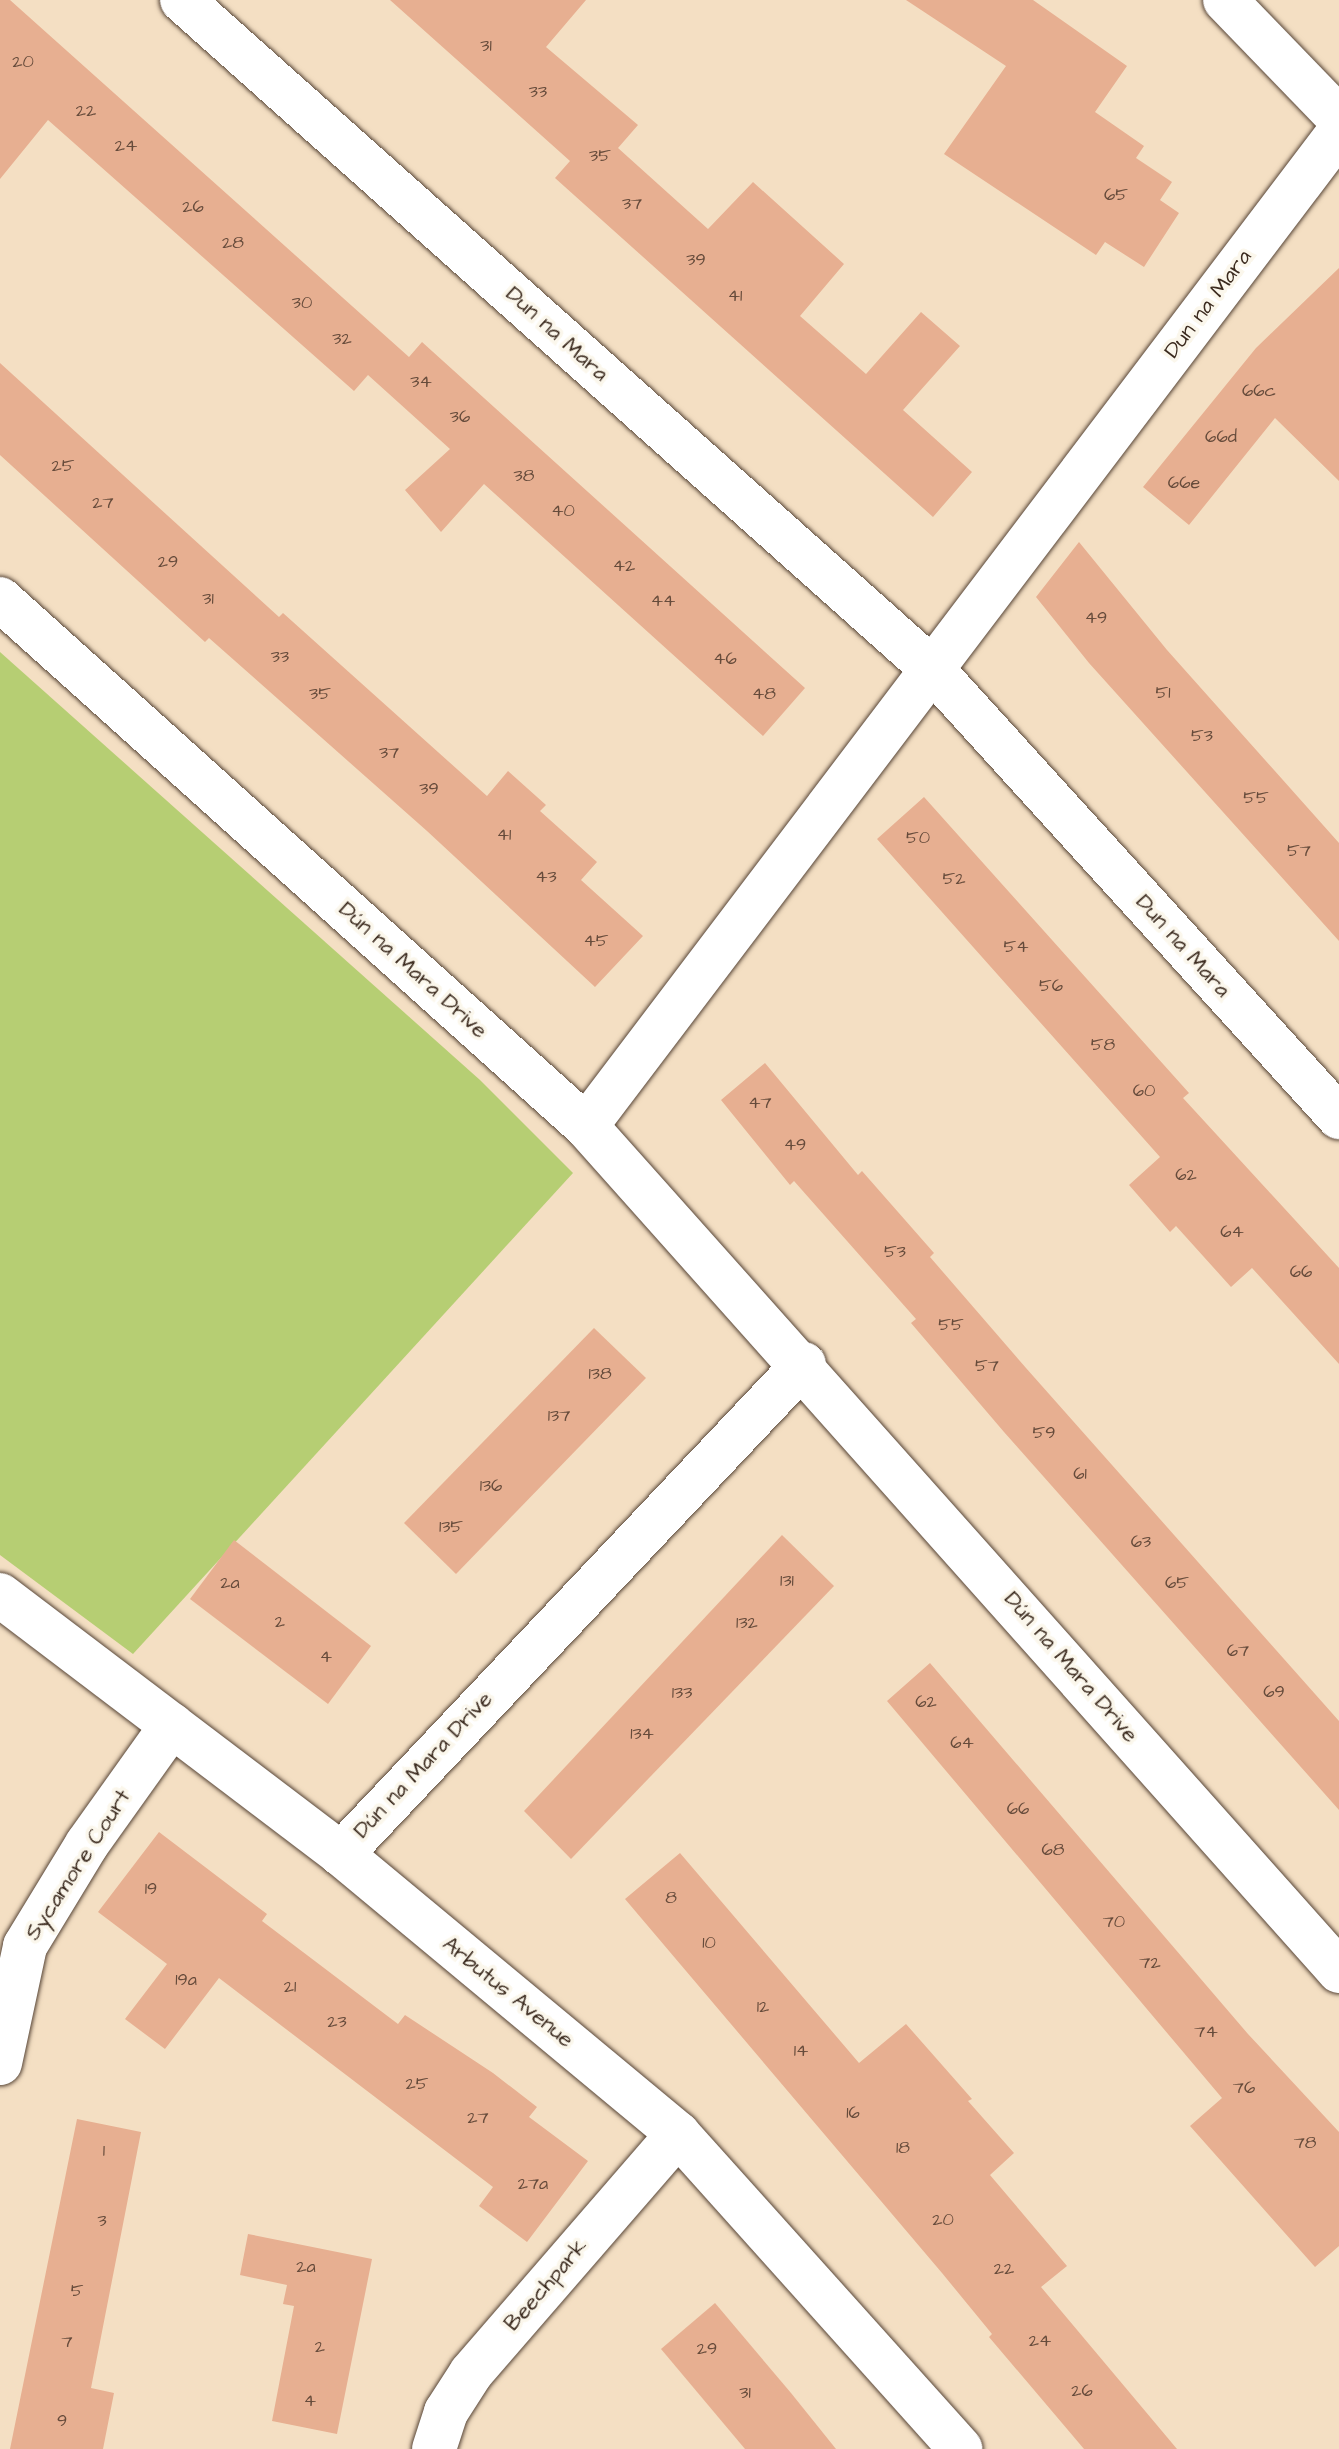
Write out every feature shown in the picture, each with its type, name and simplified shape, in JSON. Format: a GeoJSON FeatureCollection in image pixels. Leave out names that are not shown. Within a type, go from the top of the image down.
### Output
{"type":"FeatureCollection","features":[{"type":"Feature","properties":{"kind":"street","name":"Dun na Mara"},"geometry":{"type":"LineString","coordinates":[[182,0],[931,668],[1339,1117]]}},
{"type":"Feature","properties":{"kind":"street"},"geometry":{"type":"LineString","coordinates":[[1225,0],[1339,118]]}},
{"type":"Feature","properties":{"kind":"street","name":"Dun na Mara"},"geometry":{"type":"LineString","coordinates":[[586,1126],[1339,132]]}},
{"type":"Feature","properties":{"kind":"street","name":"Dún na Mara Drive"},"geometry":{"type":"LineString","coordinates":[[0,599],[586,1126],[804,1364],[1339,1971]]}},
{"type":"Feature","properties":{"kind":"street","name":"Dún na Mara Drive"},"geometry":{"type":"LineString","coordinates":[[341,1854],[804,1364]]}},
{"type":"Feature","properties":{"kind":"street","name":"Arbutus Avenue"},"geometry":{"type":"LineString","coordinates":[[0,1595],[341,1854],[678,2134],[961,2449]]}},
{"type":"Feature","properties":{"kind":"street","name":"Sycamore Court"},"geometry":{"type":"LineString","coordinates":[[0,2063],[25,1946],[87,1844],[172,1725]]}},
{"type":"Feature","properties":{"kind":"street","name":"Beechpark"},"geometry":{"type":"LineString","coordinates":[[434,2449],[446,2412],[471,2373],[678,2134]]}},
{"type":"Feature","properties":{"kind":"green space"},"geometry":{"type":"Polygon","coordinates":[[[0,652],[480,1080],[573,1173],[133,1654],[0,1555],[0,652]]]}},
{"type":"Feature","properties":{"kind":"building"},"geometry":{"type":"Polygon","coordinates":[[[0,0],[10,0],[409,357],[422,342],[805,688],[763,736],[484,484],[441,532],[405,490],[450,449],[368,375],[354,391],[48,120],[0,179],[0,0]]]}},
{"type":"Feature","properties":{"kind":"building"},"geometry":{"type":"Polygon","coordinates":[[[390,0],[586,0],[546,47],[638,125],[618,148],[708,229],[753,182],[844,264],[800,316],[866,374],[921,312],[960,346],[903,410],[972,472],[933,517],[555,178],[570,161],[390,0]]]}},
{"type":"Feature","properties":{"kind":"building"},"geometry":{"type":"Polygon","coordinates":[[[906,0],[1033,0],[1127,66],[1095,112],[1144,146],[1136,158],[1172,182],[1160,200],[1179,213],[1144,267],[1105,242],[1096,255],[944,154],[1006,66],[906,0]]]}},
{"type":"Feature","properties":{"kind":"building"},"geometry":{"type":"Polygon","coordinates":[[[1339,268],[1339,481],[1275,418],[1189,525],[1143,487],[1256,348],[1339,268]]]}},
{"type":"Feature","properties":{"kind":"building"},"geometry":{"type":"Polygon","coordinates":[[[0,363],[279,617],[283,613],[487,796],[508,771],[546,805],[540,811],[597,862],[581,880],[643,936],[595,987],[427,831],[209,638],[205,642],[0,455],[0,363]]]}},
{"type":"Feature","properties":{"kind":"building"},"geometry":{"type":"Polygon","coordinates":[[[1079,542],[1167,650],[1339,843],[1339,941],[1089,663],[1036,597],[1079,542]]]}},
{"type":"Feature","properties":{"kind":"building"},"geometry":{"type":"Polygon","coordinates":[[[924,797],[1189,1093],[1183,1098],[1339,1268],[1339,1364],[1252,1268],[1231,1287],[1176,1226],[1170,1232],[1129,1185],[1160,1157],[877,839],[924,797]]]}},
{"type":"Feature","properties":{"kind":"building"},"geometry":{"type":"Polygon","coordinates":[[[765,1063],[858,1175],[862,1171],[934,1253],[930,1257],[1026,1368],[1339,1721],[1339,1810],[1004,1432],[911,1323],[916,1319],[794,1181],[790,1185],[721,1100],[765,1063]]]}},
{"type":"Feature","properties":{"kind":"building"},"geometry":{"type":"Polygon","coordinates":[[[594,1328],[646,1378],[456,1574],[404,1523],[594,1328]]]}},
{"type":"Feature","properties":{"kind":"building"},"geometry":{"type":"Polygon","coordinates":[[[782,1535],[834,1586],[571,1859],[524,1811],[782,1535]]]}},
{"type":"Feature","properties":{"kind":"building"},"geometry":{"type":"Polygon","coordinates":[[[234,1540],[371,1646],[328,1704],[190,1599],[234,1540]]]}},
{"type":"Feature","properties":{"kind":"building"},"geometry":{"type":"Polygon","coordinates":[[[930,1663],[1248,2034],[1339,2132],[1339,2246],[1315,2267],[1190,2126],[1222,2098],[887,1701],[930,1663]]]}},
{"type":"Feature","properties":{"kind":"building"},"geometry":{"type":"Polygon","coordinates":[[[159,1832],[267,1914],[262,1921],[398,2024],[405,2015],[493,2073],[537,2107],[529,2117],[588,2161],[527,2242],[479,2206],[493,2187],[219,1978],[165,2049],[125,2019],[167,1964],[98,1912],[159,1832]]]}},
{"type":"Feature","properties":{"kind":"building"},"geometry":{"type":"Polygon","coordinates":[[[680,1853],[859,2063],[906,2024],[972,2099],[968,2101],[1014,2153],[990,2175],[1067,2266],[1041,2287],[1177,2449],[1084,2449],[989,2337],[992,2334],[942,2273],[625,1899],[680,1853]]]}},
{"type":"Feature","properties":{"kind":"building"},"geometry":{"type":"Polygon","coordinates":[[[77,2119],[141,2132],[91,2388],[114,2393],[103,2449],[10,2449],[77,2119]]]}},
{"type":"Feature","properties":{"kind":"building"},"geometry":{"type":"Polygon","coordinates":[[[248,2234],[372,2259],[337,2434],[272,2421],[294,2306],[283,2304],[287,2285],[240,2275],[248,2234]]]}},
{"type":"Feature","properties":{"kind":"building"},"geometry":{"type":"Polygon","coordinates":[[[715,2303],[836,2449],[745,2449],[661,2349],[715,2303]]]}}]}
